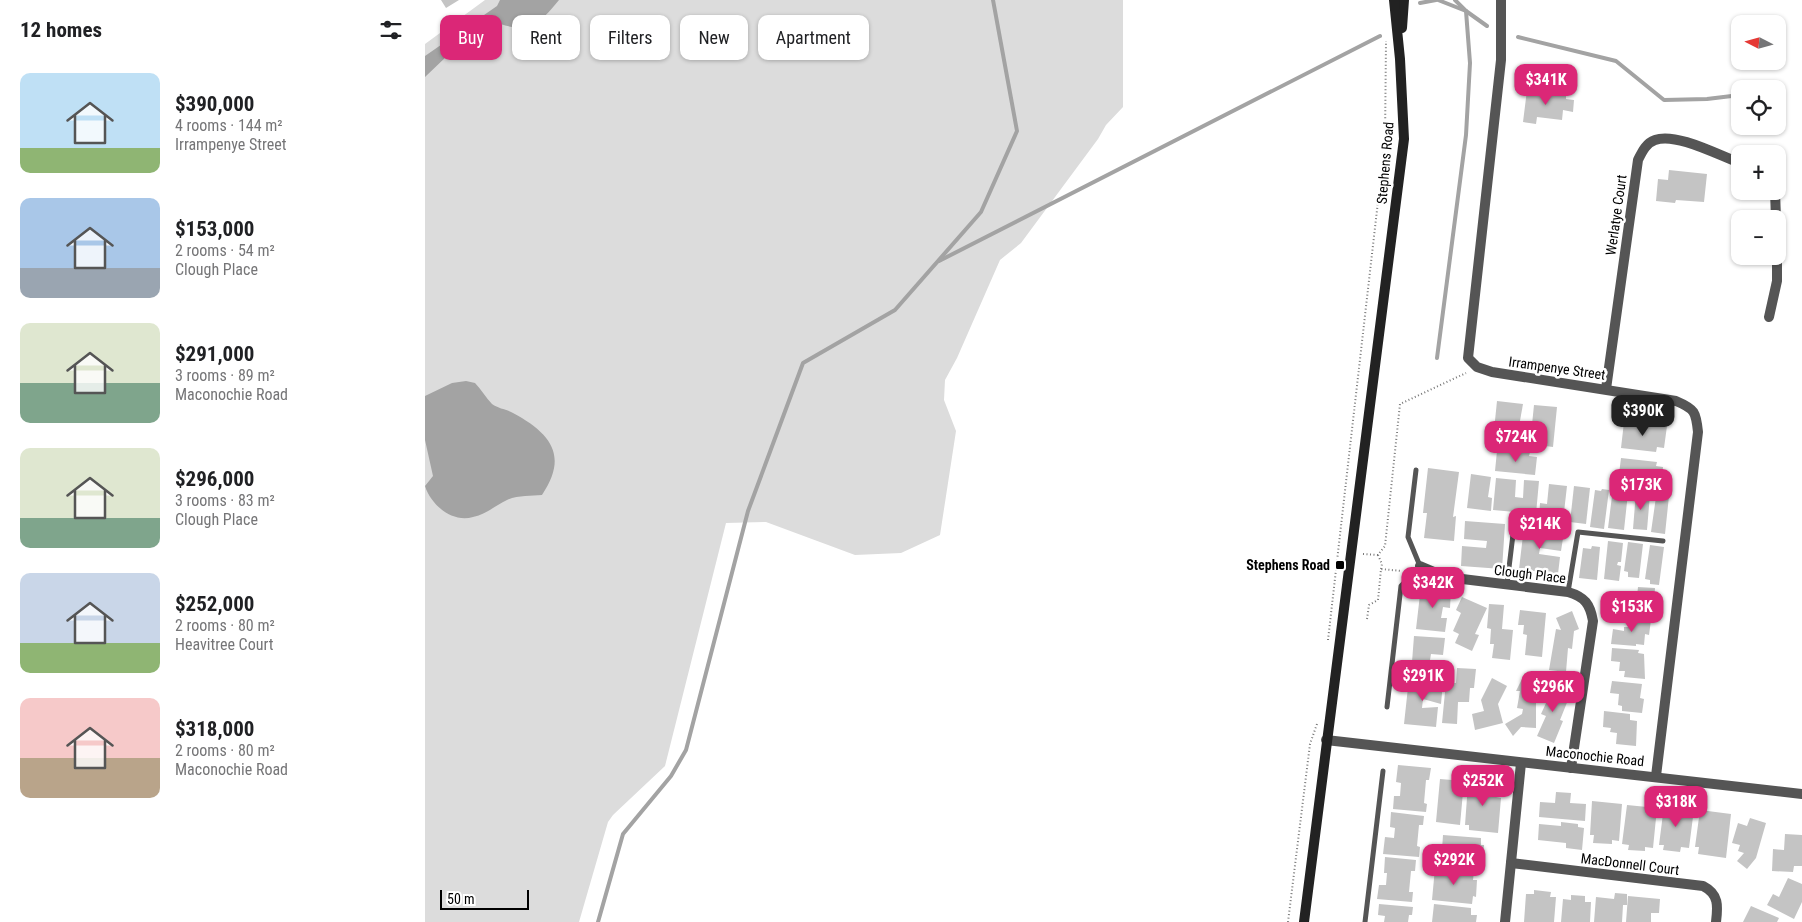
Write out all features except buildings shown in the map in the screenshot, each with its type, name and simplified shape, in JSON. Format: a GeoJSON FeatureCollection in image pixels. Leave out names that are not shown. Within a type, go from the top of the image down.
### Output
{"type":"FeatureCollection","features":[{"type":"Feature","properties":{"kind":"street","name":"Stephens Road"},"geometry":{"type":"LineString","coordinates":[[1304,922],[1325,740],[1404,139],[1400,59],[1394,0]]}},
{"type":"Feature","properties":{"kind":"street"},"geometry":{"type":"LineString","coordinates":[[1400,59],[1404,0]]}},
{"type":"Feature","properties":{"kind":"street"},"geometry":{"type":"LineString","coordinates":[[1477,368],[1468,358],[1468,340],[1501,60],[1501,0]]}},
{"type":"Feature","properties":{"kind":"street","name":"Werlatye Court"},"geometry":{"type":"LineString","coordinates":[[1606,388],[1638,160],[1644,149],[1657,139],[1675,139],[1731,160]]}},
{"type":"Feature","properties":{"kind":"street"},"geometry":{"type":"LineString","coordinates":[[1769,317],[1777,281],[1777,265]]}},
{"type":"Feature","properties":{"kind":"street","name":"Irrampenye Street"},"geometry":{"type":"LineString","coordinates":[[1477,368],[1491,372],[1606,388],[1676,401],[1689,406],[1696,414],[1698,432],[1656,776]]}},
{"type":"Feature","properties":{"kind":"street","name":"Clough Place"},"geometry":{"type":"LineString","coordinates":[[1420,566],[1446,577],[1568,592],[1586,600],[1591,609],[1593,621],[1571,768]]}},
{"type":"Feature","properties":{"kind":"street","name":"Maconochie Road"},"geometry":{"type":"LineString","coordinates":[[1325,740],[1802,794]]}},
{"type":"Feature","properties":{"kind":"street"},"geometry":{"type":"LineString","coordinates":[[1505,922],[1521,762]]}},
{"type":"Feature","properties":{"kind":"street","name":"MacDonnell Court"},"geometry":{"type":"LineString","coordinates":[[1511,864],[1703,886],[1712,891],[1716,897],[1716,922]]}},
{"type":"Feature","properties":{"kind":"lane"},"geometry":{"type":"LineString","coordinates":[[1387,707],[1401,586],[1420,566],[1408,537],[1416,470]]}},
{"type":"Feature","properties":{"kind":"lane"},"geometry":{"type":"LineString","coordinates":[[1507,585],[1515,518]]}},
{"type":"Feature","properties":{"kind":"lane"},"geometry":{"type":"LineString","coordinates":[[1568,592],[1578,532],[1663,541]]}},
{"type":"Feature","properties":{"kind":"lane"},"geometry":{"type":"LineString","coordinates":[[1365,922],[1383,771]]}},
{"type":"Feature","properties":{"kind":"path"},"geometry":{"type":"LineString","coordinates":[[1327,642],[1385,140],[1386,34]]}},
{"type":"Feature","properties":{"kind":"path"},"geometry":{"type":"LineString","coordinates":[[1378,555],[1385,546],[1400,404],[1477,368]]}},
{"type":"Feature","properties":{"kind":"path"},"geometry":{"type":"LineString","coordinates":[[1351,552],[1378,555]]}},
{"type":"Feature","properties":{"kind":"path"},"geometry":{"type":"LineString","coordinates":[[1367,619],[1369,605],[1378,600],[1382,564],[1378,555]]}},
{"type":"Feature","properties":{"kind":"path"},"geometry":{"type":"LineString","coordinates":[[1381,569],[1404,571],[1409,578]]}},
{"type":"Feature","properties":{"kind":"path"},"geometry":{"type":"LineString","coordinates":[[1288,922],[1310,744],[1319,721]]}},
{"type":"Feature","properties":{"kind":"shaded area"},"geometry":{"type":"Polygon","coordinates":[[[485,0],[1123,0],[1123,107],[1106,125],[1098,139],[1021,243],[1000,260],[957,358],[945,380],[944,400],[956,431],[940,535],[901,553],[855,555],[766,522],[726,523],[665,766],[608,822],[579,922],[425,922],[425,44],[440,33],[440,60],[502,60],[502,15],[465,15],[485,0]]]}},
{"type":"Feature","properties":{"kind":"shaded area"},"geometry":{"type":"Polygon","coordinates":[[[500,0],[559,0],[546,15],[512,15],[512,27],[502,24],[502,15],[484,15],[497,6],[500,0]]]}},
{"type":"Feature","properties":{"kind":"shaded area"},"geometry":{"type":"Polygon","coordinates":[[[440,46],[440,60],[443,60],[425,77],[425,56],[440,46]]]}},
{"type":"Feature","properties":{"kind":"shaded area"},"geometry":{"type":"Polygon","coordinates":[[[466,381],[475,383],[492,404],[513,413],[546,437],[554,457],[554,468],[550,481],[542,495],[511,498],[483,514],[465,518],[450,515],[432,500],[425,486],[433,476],[425,440],[425,396],[452,383],[466,381]]]}},
{"type":"Feature","properties":{"kind":"waterway"},"geometry":{"type":"LineString","coordinates":[[598,922],[623,834],[671,776],[686,750],[748,511],[803,363],[895,310],[981,212],[1017,131],[993,0]]}},
{"type":"Feature","properties":{"kind":"waterway"},"geometry":{"type":"LineString","coordinates":[[1420,3],[1436,0]]}},
{"type":"Feature","properties":{"kind":"waterway"},"geometry":{"type":"LineString","coordinates":[[1438,0],[1466,11],[1487,26]]}},
{"type":"Feature","properties":{"kind":"waterway"},"geometry":{"type":"LineString","coordinates":[[1437,358],[1466,135],[1470,63],[1466,11],[1455,0]]}},
{"type":"Feature","properties":{"kind":"waterway"},"geometry":{"type":"LineString","coordinates":[[939,261],[1380,36]]}},
{"type":"Feature","properties":{"kind":"waterway"},"geometry":{"type":"LineString","coordinates":[[1518,37],[1616,61],[1664,100],[1707,99],[1731,96]]}},
{"type":"Feature","properties":{"kind":"place","name":"Stephens Road"},"geometry":{"type":"Point","coordinates":[1340,565]}}]}
